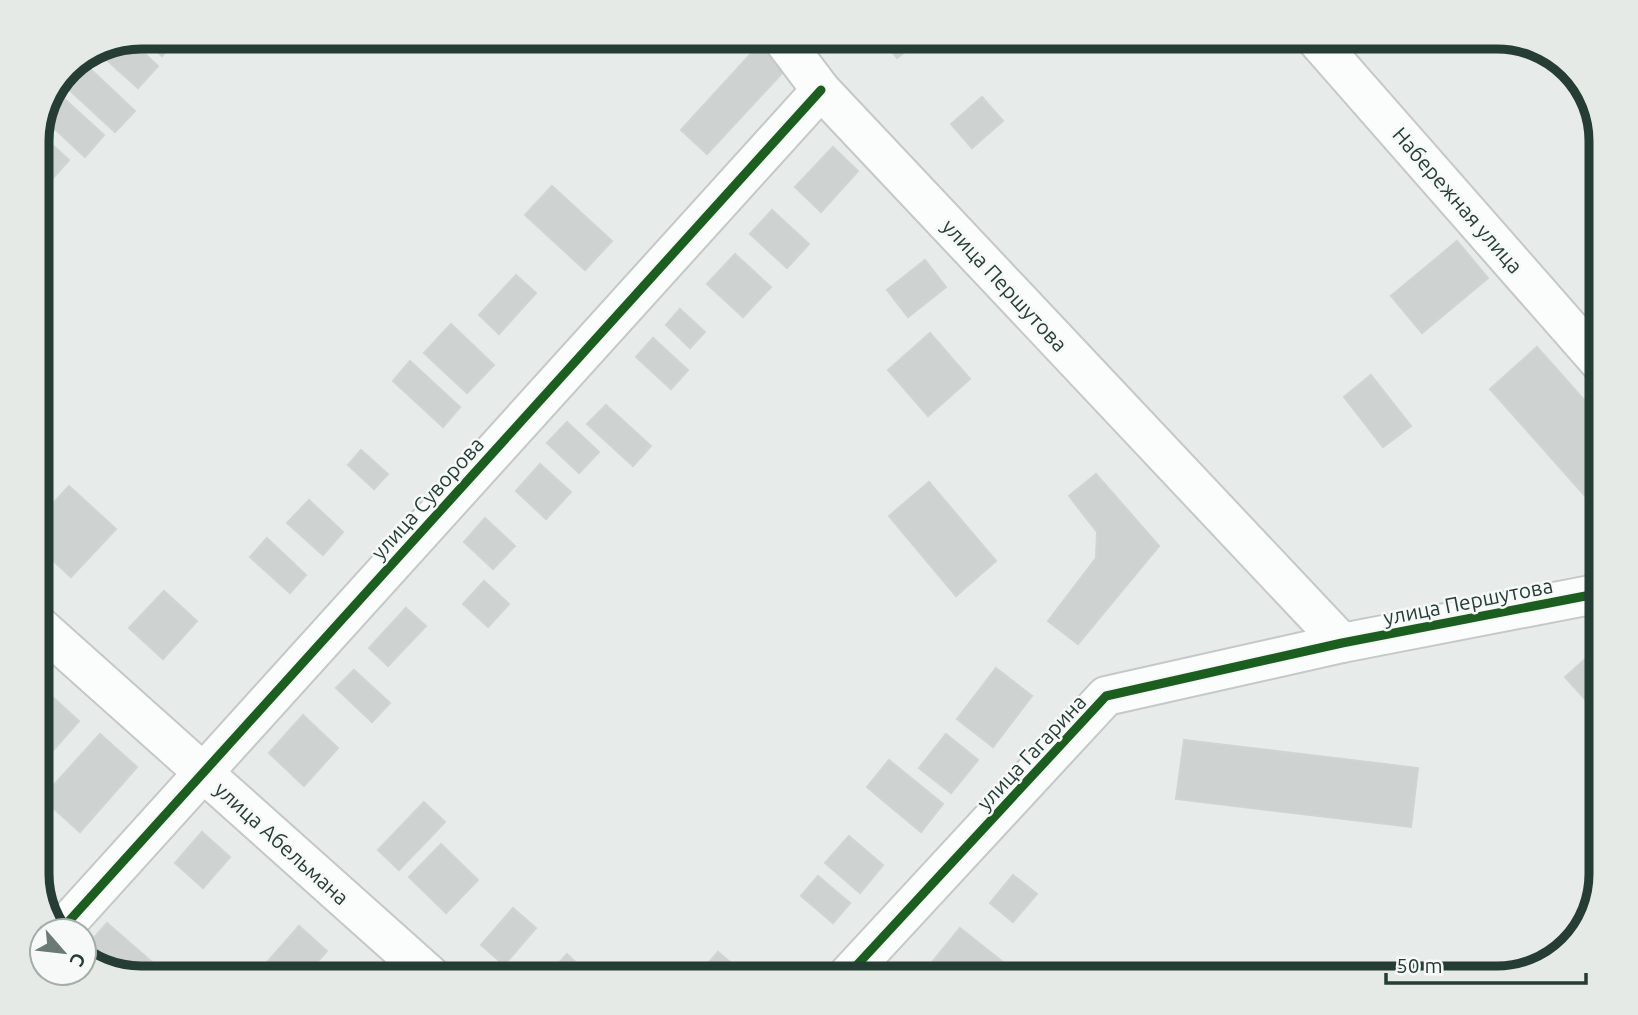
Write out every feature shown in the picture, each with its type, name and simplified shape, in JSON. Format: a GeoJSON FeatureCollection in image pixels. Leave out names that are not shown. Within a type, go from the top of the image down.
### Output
{"type":"FeatureCollection","features":[{"type":"Feature","properties":{"kind":"street","name":"улица Першутова"},"geometry":{"type":"LineString","coordinates":[[790,49],[821,90],[1342,643],[1589,595]]}},
{"type":"Feature","properties":{"kind":"street","name":"Набережная улица"},"geometry":{"type":"LineString","coordinates":[[1325,49],[1589,350]]}},
{"type":"Feature","properties":{"kind":"street","name":"улица Суворова"},"geometry":{"type":"LineString","coordinates":[[73,917],[821,90]]}},
{"type":"Feature","properties":{"kind":"street","name":"улица Абельмана"},"geometry":{"type":"LineString","coordinates":[[49,635],[420,966]]}},
{"type":"Feature","properties":{"kind":"street","name":"улица Гагарина"},"geometry":{"type":"LineString","coordinates":[[856,966],[1106,696],[1342,643]]}},
{"type":"Feature","properties":{"kind":"building"},"geometry":{"type":"Polygon","coordinates":[[[140,49],[158,66],[138,88],[104,57],[140,49]]]}},
{"type":"Feature","properties":{"kind":"building"},"geometry":{"type":"Polygon","coordinates":[[[154,49],[169,49],[162,56],[154,49]]]}},
{"type":"Feature","properties":{"kind":"building"},"geometry":{"type":"Polygon","coordinates":[[[755,49],[761,49],[785,70],[707,154],[681,130],[755,49]]]}},
{"type":"Feature","properties":{"kind":"building"},"geometry":{"type":"Polygon","coordinates":[[[890,49],[909,49],[897,58],[890,49]]]}},
{"type":"Feature","properties":{"kind":"building"},"geometry":{"type":"Polygon","coordinates":[[[88,66],[135,111],[115,132],[66,87],[88,66]]]}},
{"type":"Feature","properties":{"kind":"building"},"geometry":{"type":"Polygon","coordinates":[[[61,96],[104,135],[85,157],[51,125],[61,96]]]}},
{"type":"Feature","properties":{"kind":"building"},"geometry":{"type":"Polygon","coordinates":[[[982,97],[1003,121],[972,148],[951,124],[982,97]]]}},
{"type":"Feature","properties":{"kind":"building"},"geometry":{"type":"Polygon","coordinates":[[[49,142],[69,160],[49,183],[49,142]]]}},
{"type":"Feature","properties":{"kind":"building"},"geometry":{"type":"Polygon","coordinates":[[[833,147],[858,171],[821,212],[795,187],[833,147]]]}},
{"type":"Feature","properties":{"kind":"building"},"geometry":{"type":"Polygon","coordinates":[[[552,186],[612,241],[585,270],[525,215],[552,186]]]}},
{"type":"Feature","properties":{"kind":"building"},"geometry":{"type":"Polygon","coordinates":[[[772,210],[809,244],[787,268],[750,234],[772,210]]]}},
{"type":"Feature","properties":{"kind":"building"},"geometry":{"type":"Polygon","coordinates":[[[1457,241],[1488,278],[1422,333],[1391,296],[1457,241]]]}},
{"type":"Feature","properties":{"kind":"building"},"geometry":{"type":"Polygon","coordinates":[[[735,254],[771,287],[743,317],[707,284],[735,254]]]}},
{"type":"Feature","properties":{"kind":"building"},"geometry":{"type":"Polygon","coordinates":[[[925,260],[946,287],[908,317],[887,290],[925,260]]]}},
{"type":"Feature","properties":{"kind":"building"},"geometry":{"type":"Polygon","coordinates":[[[516,275],[536,293],[499,334],[479,315],[516,275]]]}},
{"type":"Feature","properties":{"kind":"building"},"geometry":{"type":"Polygon","coordinates":[[[680,309],[705,332],[690,348],[666,325],[680,309]]]}},
{"type":"Feature","properties":{"kind":"building"},"geometry":{"type":"Polygon","coordinates":[[[451,324],[494,365],[467,393],[424,353],[451,324]]]}},
{"type":"Feature","properties":{"kind":"building"},"geometry":{"type":"Polygon","coordinates":[[[930,333],[970,379],[928,416],[888,370],[930,333]]]}},
{"type":"Feature","properties":{"kind":"building"},"geometry":{"type":"Polygon","coordinates":[[[653,338],[688,370],[671,389],[636,357],[653,338]]]}},
{"type":"Feature","properties":{"kind":"building"},"geometry":{"type":"Polygon","coordinates":[[[1537,347],[1589,406],[1589,500],[1490,389],[1537,347]]]}},
{"type":"Feature","properties":{"kind":"building"},"geometry":{"type":"Polygon","coordinates":[[[410,361],[460,407],[443,427],[393,381],[410,361]]]}},
{"type":"Feature","properties":{"kind":"building"},"geometry":{"type":"Polygon","coordinates":[[[1371,375],[1411,426],[1383,447],[1344,397],[1371,375]]]}},
{"type":"Feature","properties":{"kind":"building"},"geometry":{"type":"Polygon","coordinates":[[[606,405],[651,446],[633,466],[587,424],[606,405]]]}},
{"type":"Feature","properties":{"kind":"building"},"geometry":{"type":"Polygon","coordinates":[[[567,422],[599,452],[579,473],[547,443],[567,422]]]}},
{"type":"Feature","properties":{"kind":"building"},"geometry":{"type":"Polygon","coordinates":[[[361,450],[388,474],[374,489],[348,465],[361,450]]]}},
{"type":"Feature","properties":{"kind":"building"},"geometry":{"type":"Polygon","coordinates":[[[540,464],[571,492],[546,519],[516,491],[540,464]]]}},
{"type":"Feature","properties":{"kind":"building"},"geometry":{"type":"Polygon","coordinates":[[[1096,474],[1159,546],[1078,644],[1048,621],[1096,558],[1097,532],[1069,496],[1096,474]]]}},
{"type":"Feature","properties":{"kind":"building"},"geometry":{"type":"Polygon","coordinates":[[[929,482],[996,561],[956,596],[889,516],[929,482]]]}},
{"type":"Feature","properties":{"kind":"building"},"geometry":{"type":"Polygon","coordinates":[[[69,486],[116,529],[71,577],[49,557],[49,508],[69,486]]]}},
{"type":"Feature","properties":{"kind":"building"},"geometry":{"type":"Polygon","coordinates":[[[309,500],[343,532],[323,555],[287,523],[309,500]]]}},
{"type":"Feature","properties":{"kind":"building"},"geometry":{"type":"Polygon","coordinates":[[[485,518],[515,546],[493,569],[464,542],[485,518]]]}},
{"type":"Feature","properties":{"kind":"building"},"geometry":{"type":"Polygon","coordinates":[[[267,538],[306,575],[290,593],[250,557],[267,538]]]}},
{"type":"Feature","properties":{"kind":"building"},"geometry":{"type":"Polygon","coordinates":[[[484,581],[509,604],[488,627],[463,604],[484,581]]]}},
{"type":"Feature","properties":{"kind":"building"},"geometry":{"type":"Polygon","coordinates":[[[164,591],[197,621],[163,659],[129,628],[164,591]]]}},
{"type":"Feature","properties":{"kind":"building"},"geometry":{"type":"Polygon","coordinates":[[[406,608],[426,626],[388,666],[369,648],[406,608]]]}},
{"type":"Feature","properties":{"kind":"building"},"geometry":{"type":"Polygon","coordinates":[[[1589,656],[1589,704],[1565,677],[1589,656]]]}},
{"type":"Feature","properties":{"kind":"building"},"geometry":{"type":"Polygon","coordinates":[[[996,668],[1032,696],[993,747],[957,719],[996,668]]]}},
{"type":"Feature","properties":{"kind":"building"},"geometry":{"type":"Polygon","coordinates":[[[354,670],[390,703],[372,722],[336,688],[354,670]]]}},
{"type":"Feature","properties":{"kind":"building"},"geometry":{"type":"Polygon","coordinates":[[[49,694],[79,721],[49,755],[49,694]]]}},
{"type":"Feature","properties":{"kind":"building"},"geometry":{"type":"Polygon","coordinates":[[[303,715],[338,748],[304,786],[269,753],[303,715]]]}},
{"type":"Feature","properties":{"kind":"building"},"geometry":{"type":"Polygon","coordinates":[[[100,734],[137,767],[80,832],[49,804],[49,790],[100,734]]]}},
{"type":"Feature","properties":{"kind":"building"},"geometry":{"type":"Polygon","coordinates":[[[946,734],[978,760],[951,793],[919,768],[946,734]]]}},
{"type":"Feature","properties":{"kind":"building"},"geometry":{"type":"Polygon","coordinates":[[[1184,740],[1418,768],[1411,827],[1176,799],[1184,740]]]}},
{"type":"Feature","properties":{"kind":"building"},"geometry":{"type":"Polygon","coordinates":[[[889,760],[943,804],[921,832],[867,787],[889,760]]]}},
{"type":"Feature","properties":{"kind":"building"},"geometry":{"type":"Polygon","coordinates":[[[424,802],[445,822],[399,870],[378,850],[424,802]]]}},
{"type":"Feature","properties":{"kind":"building"},"geometry":{"type":"Polygon","coordinates":[[[202,832],[230,857],[203,888],[175,863],[202,832]]]}},
{"type":"Feature","properties":{"kind":"building"},"geometry":{"type":"Polygon","coordinates":[[[849,836],[883,865],[860,893],[825,863],[849,836]]]}},
{"type":"Feature","properties":{"kind":"building"},"geometry":{"type":"Polygon","coordinates":[[[441,844],[478,880],[446,913],[409,877],[441,844]]]}},
{"type":"Feature","properties":{"kind":"building"},"geometry":{"type":"Polygon","coordinates":[[[1013,875],[1037,894],[1013,922],[990,903],[1013,875]]]}},
{"type":"Feature","properties":{"kind":"building"},"geometry":{"type":"Polygon","coordinates":[[[818,876],[850,903],[833,923],[801,896],[818,876]]]}},
{"type":"Feature","properties":{"kind":"building"},"geometry":{"type":"Polygon","coordinates":[[[513,908],[536,928],[504,965],[481,945],[513,908]]]}},
{"type":"Feature","properties":{"kind":"building"},"geometry":{"type":"Polygon","coordinates":[[[107,923],[157,966],[129,965],[98,955],[98,933],[107,923]]]}},
{"type":"Feature","properties":{"kind":"building"},"geometry":{"type":"Polygon","coordinates":[[[299,926],[327,951],[314,966],[264,966],[299,926]]]}},
{"type":"Feature","properties":{"kind":"building"},"geometry":{"type":"Polygon","coordinates":[[[960,928],[1008,966],[929,966],[960,928]]]}},
{"type":"Feature","properties":{"kind":"building"},"geometry":{"type":"Polygon","coordinates":[[[718,952],[735,966],[706,966],[718,952]]]}},
{"type":"Feature","properties":{"kind":"building"},"geometry":{"type":"Polygon","coordinates":[[[567,954],[580,966],[556,966],[567,954]]]}},
{"type":"Feature","properties":{"kind":"cycle path"},"geometry":{"type":"LineString","coordinates":[[73,917],[821,90]]}},
{"type":"Feature","properties":{"kind":"cycle path"},"geometry":{"type":"LineString","coordinates":[[856,966],[1106,696],[1342,643],[1589,595]]}}]}
